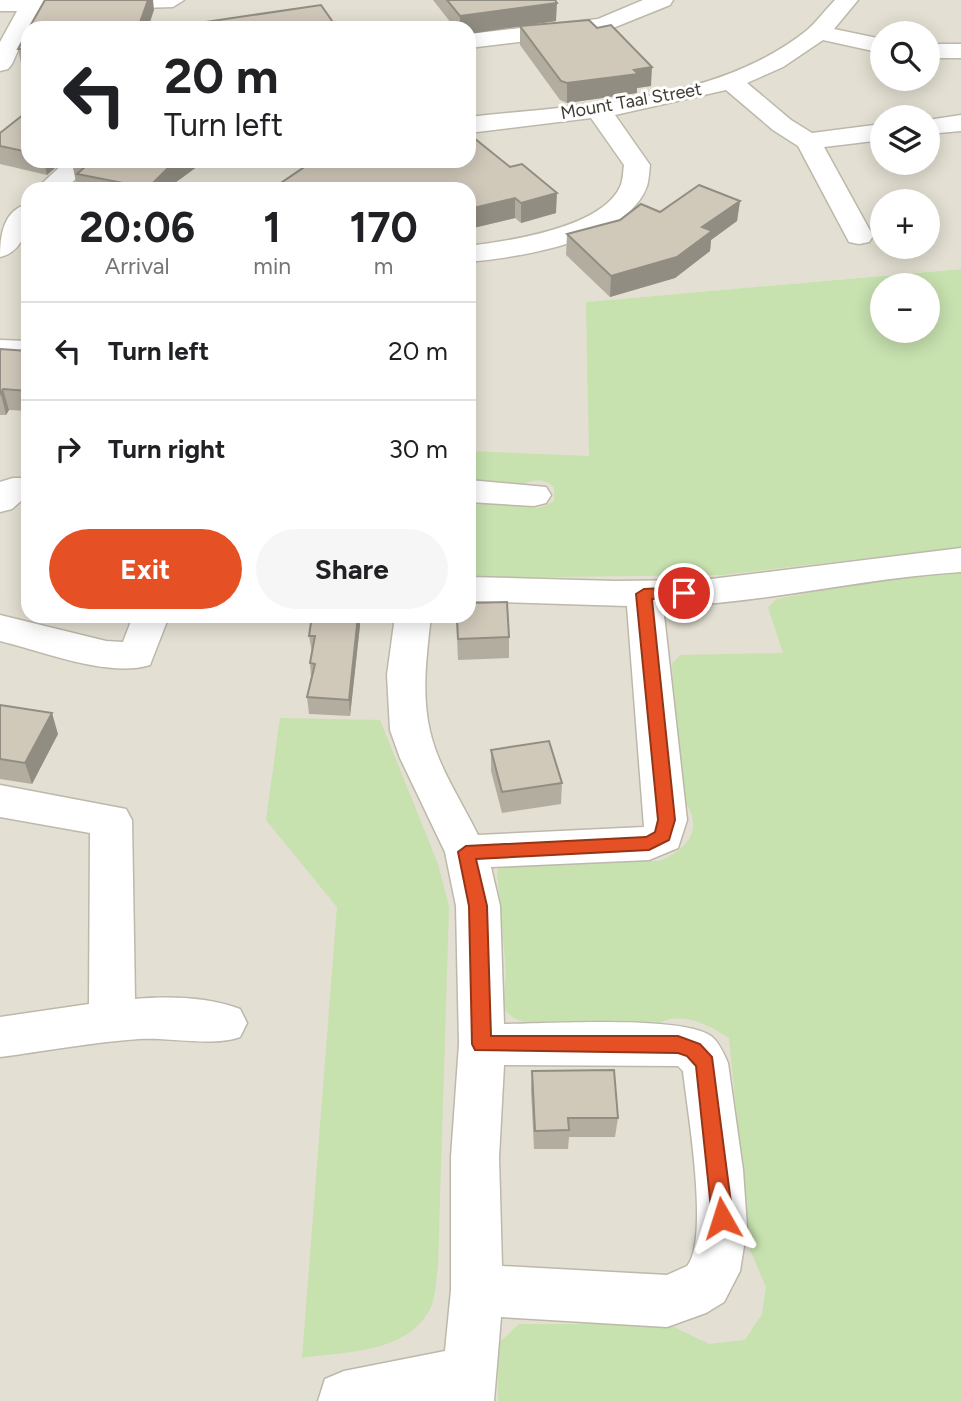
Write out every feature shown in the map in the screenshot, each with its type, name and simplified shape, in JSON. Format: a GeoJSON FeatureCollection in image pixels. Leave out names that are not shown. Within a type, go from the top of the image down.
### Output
{"type":"FeatureCollection","features":[{"type":"Feature","properties":{"kind":"street"},"geometry":{"type":"LineString","coordinates":[[476,40],[603,25],[662,0]]}},
{"type":"Feature","properties":{"kind":"street","name":"Mount Taal Street"},"geometry":{"type":"LineString","coordinates":[[476,124],[598,109],[689,94],[731,82],[822,33],[847,0]]}},
{"type":"Feature","properties":{"kind":"street"},"geometry":{"type":"LineString","coordinates":[[0,4],[177,6]]}},
{"type":"Feature","properties":{"kind":"street"},"geometry":{"type":"LineString","coordinates":[[23,21],[32,4]]}},
{"type":"Feature","properties":{"kind":"street"},"geometry":{"type":"LineString","coordinates":[[0,64],[21,25]]}},
{"type":"Feature","properties":{"kind":"street"},"geometry":{"type":"LineString","coordinates":[[822,33],[870,43]]}},
{"type":"Feature","properties":{"kind":"street"},"geometry":{"type":"LineString","coordinates":[[940,51],[961,51]]}},
{"type":"Feature","properties":{"kind":"street"},"geometry":{"type":"LineString","coordinates":[[731,82],[782,125],[808,141],[859,236]]}},
{"type":"Feature","properties":{"kind":"street"},"geometry":{"type":"LineString","coordinates":[[476,253],[513,249],[571,234],[591,225],[625,197],[634,185],[637,165],[598,109]]}},
{"type":"Feature","properties":{"kind":"street"},"geometry":{"type":"LineString","coordinates":[[940,126],[961,123]]}},
{"type":"Feature","properties":{"kind":"street"},"geometry":{"type":"LineString","coordinates":[[808,141],[870,133]]}},
{"type":"Feature","properties":{"kind":"street"},"geometry":{"type":"LineString","coordinates":[[57,182],[74,168]]}},
{"type":"Feature","properties":{"kind":"street"},"geometry":{"type":"LineString","coordinates":[[0,249],[21,221]]}},
{"type":"Feature","properties":{"kind":"street"},"geometry":{"type":"LineString","coordinates":[[0,349],[21,350]]}},
{"type":"Feature","properties":{"kind":"street"},"geometry":{"type":"LineString","coordinates":[[0,501],[13,488],[21,489]]}},
{"type":"Feature","properties":{"kind":"street"},"geometry":{"type":"LineString","coordinates":[[476,491],[534,495]]}},
{"type":"Feature","properties":{"kind":"street"},"geometry":{"type":"LineString","coordinates":[[476,589],[644,594],[758,586],[885,566],[961,560]]}},
{"type":"Feature","properties":{"kind":"street"},"geometry":{"type":"LineString","coordinates":[[466,852],[649,844],[663,836],[666,820],[644,594]]}},
{"type":"Feature","properties":{"kind":"street"},"geometry":{"type":"LineString","coordinates":[[0,628],[106,654],[137,656],[149,623]]}},
{"type":"Feature","properties":{"kind":"street"},"geometry":{"type":"LineString","coordinates":[[344,1398],[467,1387],[477,1290],[475,1157],[482,1044],[478,906],[466,852],[420,758],[410,730],[406,675],[412,623]]}},
{"type":"Feature","properties":{"kind":"street"},"geometry":{"type":"LineString","coordinates":[[0,801],[111,820],[112,1023]]}},
{"type":"Feature","properties":{"kind":"street"},"geometry":{"type":"LineString","coordinates":[[0,1037],[165,1016],[224,1023]]}},
{"type":"Feature","properties":{"kind":"street"},"geometry":{"type":"LineString","coordinates":[[477,1290],[667,1301],[694,1295],[714,1273],[722,1245],[722,1218],[705,1063],[694,1050],[678,1045],[482,1044]]}},
{"type":"Feature","properties":{"kind":"shaded area"},"geometry":{"type":"Polygon","coordinates":[[[0,0],[961,0],[961,269],[870,273],[870,277],[587,302],[961,454],[961,1401],[0,1401],[0,0]]]}},
{"type":"Feature","properties":{"kind":"green space"},"geometry":{"type":"Polygon","coordinates":[[[961,269],[961,550],[911,553],[722,575],[476,578],[476,501],[510,502],[536,508],[554,501],[554,487],[538,480],[517,485],[476,482],[476,451],[589,456],[586,302],[870,277],[870,343],[940,343],[940,273],[916,273],[961,269]]]}},
{"type":"Feature","properties":{"kind":"green space"},"geometry":{"type":"Polygon","coordinates":[[[961,569],[961,1401],[498,1401],[498,1344],[519,1324],[668,1324],[709,1344],[745,1340],[762,1314],[766,1287],[750,1250],[729,1038],[701,1023],[680,1018],[661,1022],[652,1029],[529,1024],[514,1018],[503,1009],[506,971],[497,871],[508,858],[659,861],[670,856],[687,842],[693,825],[692,816],[679,795],[672,664],[680,655],[783,653],[768,607],[777,599],[883,578],[961,569]]]}},
{"type":"Feature","properties":{"kind":"green space"},"geometry":{"type":"Polygon","coordinates":[[[280,718],[380,720],[438,864],[449,906],[438,1265],[432,1304],[419,1324],[406,1335],[391,1342],[374,1348],[302,1358],[337,907],[266,820],[280,718]]]}},
{"type":"Feature","properties":{"kind":"building"},"geometry":{"type":"Polygon","coordinates":[[[45,0],[148,0],[140,21],[33,21],[45,0]]]}},
{"type":"Feature","properties":{"kind":"building"},"geometry":{"type":"Polygon","coordinates":[[[447,0],[555,0],[557,3],[460,16],[447,0]]]}},
{"type":"Feature","properties":{"kind":"building"},"geometry":{"type":"Polygon","coordinates":[[[321,5],[332,21],[212,21],[321,5]]]}},
{"type":"Feature","properties":{"kind":"building"},"geometry":{"type":"Polygon","coordinates":[[[589,20],[597,28],[611,25],[652,67],[634,70],[638,74],[567,83],[561,81],[520,26],[589,20]]]}},
{"type":"Feature","properties":{"kind":"building"},"geometry":{"type":"Polygon","coordinates":[[[21,116],[21,150],[0,146],[0,133],[21,116]]]}},
{"type":"Feature","properties":{"kind":"building"},"geometry":{"type":"Polygon","coordinates":[[[476,140],[510,167],[522,164],[557,193],[521,203],[515,198],[476,207],[476,182],[282,182],[303,168],[476,168],[476,140]]]}},
{"type":"Feature","properties":{"kind":"building"},"geometry":{"type":"Polygon","coordinates":[[[84,168],[168,168],[154,182],[118,182],[77,174],[84,168]]]}},
{"type":"Feature","properties":{"kind":"building"},"geometry":{"type":"Polygon","coordinates":[[[699,185],[740,201],[702,227],[712,231],[677,257],[611,276],[567,234],[620,220],[641,204],[660,212],[699,185]]]}},
{"type":"Feature","properties":{"kind":"building"},"geometry":{"type":"Polygon","coordinates":[[[0,349],[21,350],[21,390],[3,389],[0,394],[0,349]]]}},
{"type":"Feature","properties":{"kind":"building"},"geometry":{"type":"Polygon","coordinates":[[[507,602],[509,637],[458,639],[457,623],[476,623],[476,603],[507,602]]]}},
{"type":"Feature","properties":{"kind":"building"},"geometry":{"type":"Polygon","coordinates":[[[311,623],[357,623],[349,700],[307,697],[315,664],[310,663],[315,636],[309,636],[311,623]]]}},
{"type":"Feature","properties":{"kind":"building"},"geometry":{"type":"Polygon","coordinates":[[[0,705],[52,713],[25,763],[0,759],[0,705]]]}},
{"type":"Feature","properties":{"kind":"building"},"geometry":{"type":"Polygon","coordinates":[[[549,741],[562,783],[502,792],[491,750],[549,741]]]}},
{"type":"Feature","properties":{"kind":"building"},"geometry":{"type":"Polygon","coordinates":[[[614,1070],[618,1118],[568,1118],[569,1130],[535,1131],[532,1071],[614,1070]]]}},
{"type":"Feature","properties":{"kind":"route"},"geometry":{"type":"LineString","coordinates":[[684,593],[644,594],[666,820],[663,836],[649,844],[466,852],[478,906],[482,1044],[678,1045],[694,1050],[705,1063],[722,1218]]}}]}
